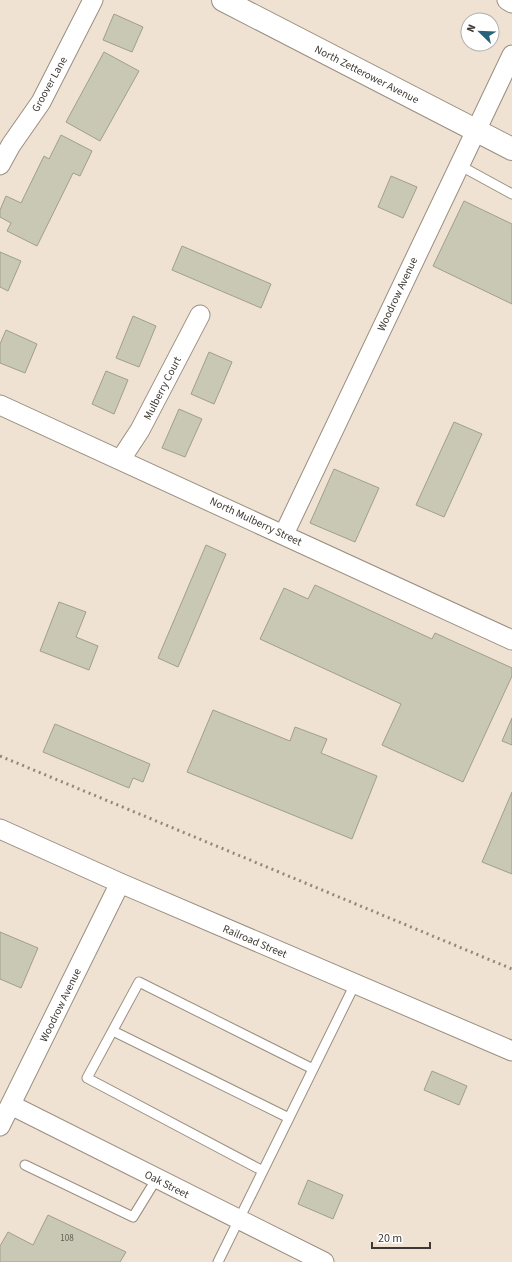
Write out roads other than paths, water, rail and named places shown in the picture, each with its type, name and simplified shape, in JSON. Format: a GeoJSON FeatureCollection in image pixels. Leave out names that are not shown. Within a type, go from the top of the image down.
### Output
{"type":"FeatureCollection","features":[{"type":"Feature","properties":{"kind":"street","name":"Groover Lane"},"geometry":{"type":"LineString","coordinates":[[0,165],[11,145],[40,102],[93,0]]}},
{"type":"Feature","properties":{"kind":"street","name":"North Zetterower Avenue"},"geometry":{"type":"LineString","coordinates":[[223,0],[512,149]]}},
{"type":"Feature","properties":{"kind":"street"},"geometry":{"type":"LineString","coordinates":[[507,0],[512,3]]}},
{"type":"Feature","properties":{"kind":"street","name":"Woodrow Avenue"},"geometry":{"type":"LineString","coordinates":[[284,534],[512,56]]}},
{"type":"Feature","properties":{"kind":"street","name":"Mulberry Court"},"geometry":{"type":"LineString","coordinates":[[121,459],[140,430],[200,315]]}},
{"type":"Feature","properties":{"kind":"street","name":"North Mulberry Street"},"geometry":{"type":"LineString","coordinates":[[0,405],[121,459],[512,640]]}},
{"type":"Feature","properties":{"kind":"street","name":"Railroad Street"},"geometry":{"type":"LineString","coordinates":[[0,829],[120,883],[512,1051]]}},
{"type":"Feature","properties":{"kind":"street","name":"Woodrow Avenue"},"geometry":{"type":"LineString","coordinates":[[0,1126],[120,883]]}},
{"type":"Feature","properties":{"kind":"street","name":"Oak Street"},"geometry":{"type":"LineString","coordinates":[[11,1105],[324,1262]]}},
{"type":"Feature","properties":{"kind":"lane"},"geometry":{"type":"LineString","coordinates":[[459,165],[512,194]]}},
{"type":"Feature","properties":{"kind":"lane"},"geometry":{"type":"LineString","coordinates":[[263,1171],[87,1078],[139,982],[313,1069]]}},
{"type":"Feature","properties":{"kind":"lane"},"geometry":{"type":"LineString","coordinates":[[218,1262],[355,984]]}},
{"type":"Feature","properties":{"kind":"lane"},"geometry":{"type":"LineString","coordinates":[[113,1031],[289,1118]]}},
{"type":"Feature","properties":{"kind":"lane"},"geometry":{"type":"LineString","coordinates":[[25,1165],[133,1217],[157,1178]]}},
{"type":"Feature","properties":{"kind":"railway"},"geometry":{"type":"LineString","coordinates":[[0,756],[512,969]]}}]}
